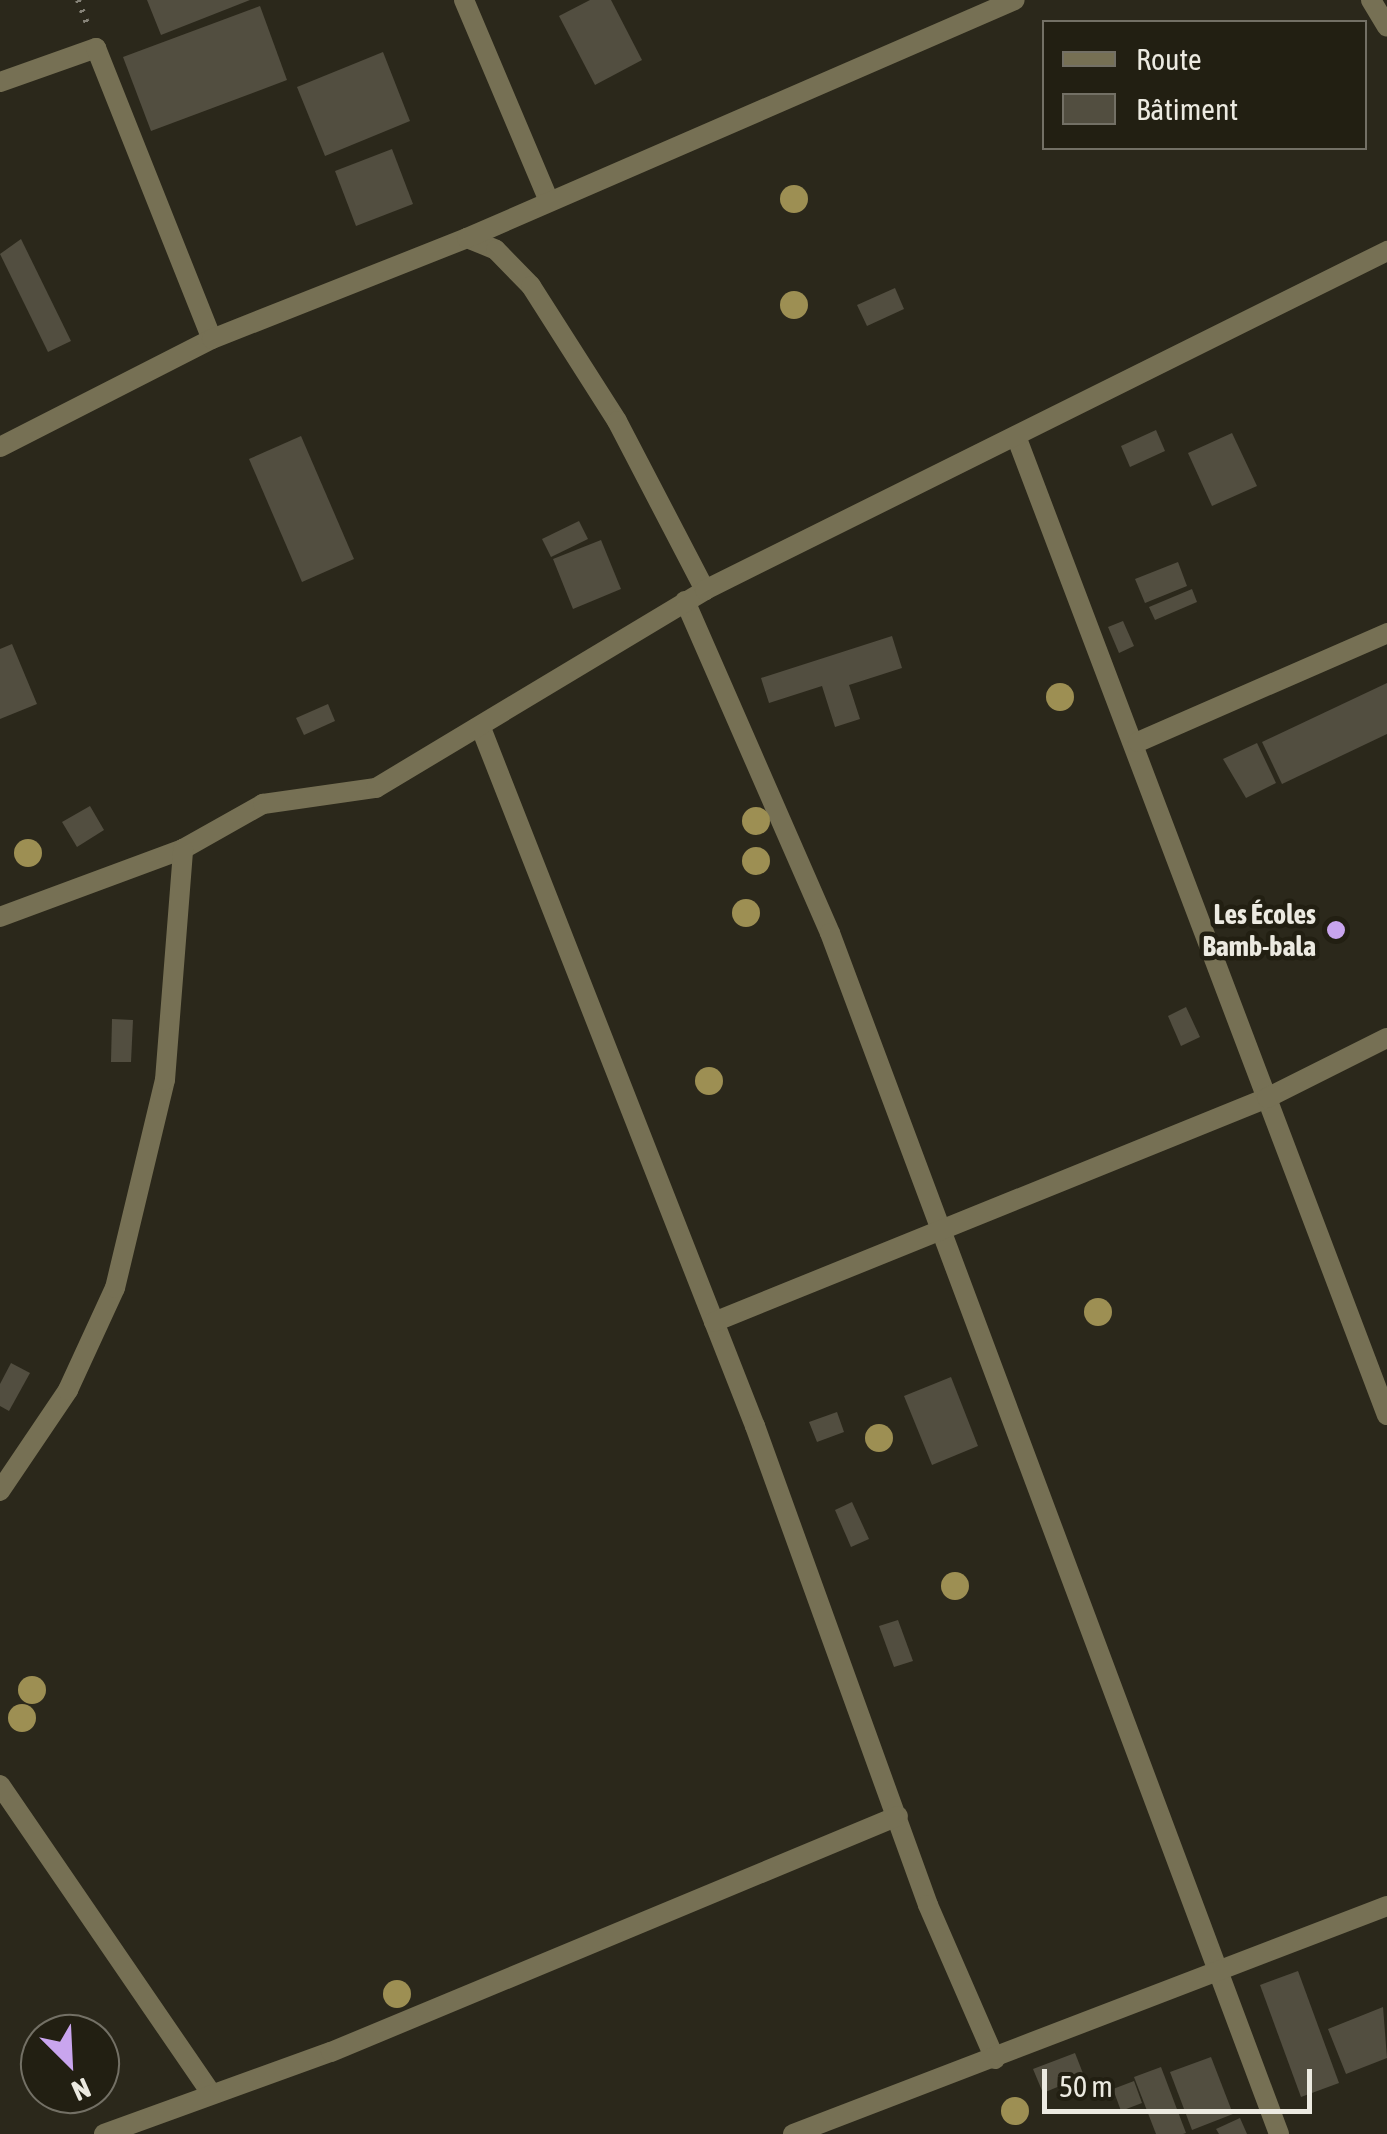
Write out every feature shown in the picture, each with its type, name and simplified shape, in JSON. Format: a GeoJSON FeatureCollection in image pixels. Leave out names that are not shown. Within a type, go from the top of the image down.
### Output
{"type":"FeatureCollection","features":[{"type":"Feature","properties":{"kind":"street"},"geometry":{"type":"LineString","coordinates":[[464,0],[548,200]]}},
{"type":"Feature","properties":{"kind":"street"},"geometry":{"type":"LineString","coordinates":[[0,446],[212,339],[468,238],[1015,0]]}},
{"type":"Feature","properties":{"kind":"street"},"geometry":{"type":"LineString","coordinates":[[1371,0],[1387,26]]}},
{"type":"Feature","properties":{"kind":"street"},"geometry":{"type":"LineString","coordinates":[[0,82],[96,48],[212,339]]}},
{"type":"Feature","properties":{"kind":"street"},"geometry":{"type":"LineString","coordinates":[[468,238],[496,250],[531,286],[617,420],[705,590]]}},
{"type":"Feature","properties":{"kind":"street"},"geometry":{"type":"LineString","coordinates":[[0,917],[184,849],[285,797],[376,788],[482,728],[705,590],[1387,251]]}},
{"type":"Feature","properties":{"kind":"street"},"geometry":{"type":"LineString","coordinates":[[1016,436],[1138,742],[1387,1415]]}},
{"type":"Feature","properties":{"kind":"street"},"geometry":{"type":"LineString","coordinates":[[685,601],[793,840],[935,1228],[1062,1542],[1214,1969],[1279,2134]]}},
{"type":"Feature","properties":{"kind":"street"},"geometry":{"type":"LineString","coordinates":[[1138,742],[1387,633]]}},
{"type":"Feature","properties":{"kind":"street"},"geometry":{"type":"LineString","coordinates":[[482,728],[714,1322],[898,1816],[995,2060]]}},
{"type":"Feature","properties":{"kind":"street"},"geometry":{"type":"LineString","coordinates":[[0,1491],[68,1390],[120,1272],[166,1080],[184,849]]}},
{"type":"Feature","properties":{"kind":"street"},"geometry":{"type":"LineString","coordinates":[[714,1322],[935,1228],[1267,1098],[1387,1038]]}},
{"type":"Feature","properties":{"kind":"street"},"geometry":{"type":"LineString","coordinates":[[0,1784],[210,2092]]}},
{"type":"Feature","properties":{"kind":"street"},"geometry":{"type":"LineString","coordinates":[[104,2134],[210,2092],[331,2052],[898,1816]]}},
{"type":"Feature","properties":{"kind":"street"},"geometry":{"type":"LineString","coordinates":[[793,2134],[995,2060],[1214,1969],[1387,1906]]}},
{"type":"Feature","properties":{"kind":"building"},"geometry":{"type":"Polygon","coordinates":[[[147,0],[250,0],[161,35],[147,0]]]}},
{"type":"Feature","properties":{"kind":"building"},"geometry":{"type":"Polygon","coordinates":[[[590,0],[611,0],[642,60],[595,85],[559,16],[590,0]]]}},
{"type":"Feature","properties":{"kind":"building"},"geometry":{"type":"Polygon","coordinates":[[[260,6],[287,80],[151,131],[123,57],[260,6]]]}},
{"type":"Feature","properties":{"kind":"building"},"geometry":{"type":"Polygon","coordinates":[[[383,52],[410,121],[325,156],[297,87],[383,52]]]}},
{"type":"Feature","properties":{"kind":"building"},"geometry":{"type":"Polygon","coordinates":[[[392,149],[413,204],[356,226],[335,171],[392,149]]]}},
{"type":"Feature","properties":{"kind":"building"},"geometry":{"type":"Polygon","coordinates":[[[21,239],[71,341],[48,352],[0,254],[21,239]]]}},
{"type":"Feature","properties":{"kind":"building"},"geometry":{"type":"Polygon","coordinates":[[[895,288],[904,309],[867,326],[857,305],[895,288]]]}},
{"type":"Feature","properties":{"kind":"building"},"geometry":{"type":"Polygon","coordinates":[[[1156,430],[1165,451],[1130,467],[1121,446],[1156,430]]]}},
{"type":"Feature","properties":{"kind":"building"},"geometry":{"type":"Polygon","coordinates":[[[1232,433],[1257,486],[1212,506],[1188,453],[1232,433]]]}},
{"type":"Feature","properties":{"kind":"building"},"geometry":{"type":"Polygon","coordinates":[[[301,436],[354,559],[302,582],[249,459],[301,436]]]}},
{"type":"Feature","properties":{"kind":"building"},"geometry":{"type":"Polygon","coordinates":[[[579,521],[588,539],[551,557],[542,539],[579,521]]]}},
{"type":"Feature","properties":{"kind":"building"},"geometry":{"type":"Polygon","coordinates":[[[601,540],[621,589],[573,609],[553,559],[601,540]]]}},
{"type":"Feature","properties":{"kind":"building"},"geometry":{"type":"Polygon","coordinates":[[[1178,562],[1187,586],[1145,603],[1135,579],[1178,562]]]}},
{"type":"Feature","properties":{"kind":"building"},"geometry":{"type":"Polygon","coordinates":[[[1192,589],[1197,602],[1155,620],[1149,607],[1192,589]]]}},
{"type":"Feature","properties":{"kind":"building"},"geometry":{"type":"Polygon","coordinates":[[[1123,621],[1134,646],[1119,653],[1108,627],[1123,621]]]}},
{"type":"Feature","properties":{"kind":"building"},"geometry":{"type":"Polygon","coordinates":[[[892,636],[902,668],[849,685],[860,719],[835,727],[822,686],[769,703],[761,678],[892,636]]]}},
{"type":"Feature","properties":{"kind":"building"},"geometry":{"type":"Polygon","coordinates":[[[12,644],[37,704],[0,719],[0,649],[12,644]]]}},
{"type":"Feature","properties":{"kind":"building"},"geometry":{"type":"Polygon","coordinates":[[[1387,683],[1387,734],[1282,784],[1262,742],[1387,683]]]}},
{"type":"Feature","properties":{"kind":"building"},"geometry":{"type":"Polygon","coordinates":[[[328,704],[335,721],[304,735],[296,718],[328,704]]]}},
{"type":"Feature","properties":{"kind":"building"},"geometry":{"type":"Polygon","coordinates":[[[1257,743],[1276,783],[1246,798],[1223,759],[1257,743]]]}},
{"type":"Feature","properties":{"kind":"building"},"geometry":{"type":"Polygon","coordinates":[[[90,806],[104,830],[77,847],[62,822],[90,806]]]}},
{"type":"Feature","properties":{"kind":"building"},"geometry":{"type":"Polygon","coordinates":[[[1186,1007],[1200,1037],[1181,1046],[1168,1016],[1186,1007]]]}},
{"type":"Feature","properties":{"kind":"building"},"geometry":{"type":"Polygon","coordinates":[[[112,1019],[133,1020],[131,1062],[111,1062],[112,1019]]]}},
{"type":"Feature","properties":{"kind":"building"},"geometry":{"type":"Polygon","coordinates":[[[11,1363],[30,1373],[9,1411],[0,1406],[0,1384],[11,1363]]]}},
{"type":"Feature","properties":{"kind":"building"},"geometry":{"type":"Polygon","coordinates":[[[951,1377],[978,1446],[932,1465],[904,1396],[951,1377]]]}},
{"type":"Feature","properties":{"kind":"building"},"geometry":{"type":"Polygon","coordinates":[[[837,1412],[844,1432],[817,1442],[809,1422],[837,1412]]]}},
{"type":"Feature","properties":{"kind":"building"},"geometry":{"type":"Polygon","coordinates":[[[852,1502],[869,1539],[851,1547],[835,1510],[852,1502]]]}},
{"type":"Feature","properties":{"kind":"building"},"geometry":{"type":"Polygon","coordinates":[[[898,1620],[913,1661],[894,1667],[879,1626],[898,1620]]]}},
{"type":"Feature","properties":{"kind":"building"},"geometry":{"type":"Polygon","coordinates":[[[1298,1971],[1339,2083],[1301,2097],[1260,1985],[1298,1971]]]}},
{"type":"Feature","properties":{"kind":"building"},"geometry":{"type":"Polygon","coordinates":[[[1383,2007],[1387,2058],[1346,2074],[1328,2029],[1383,2007]]]}},
{"type":"Feature","properties":{"kind":"building"},"geometry":{"type":"Polygon","coordinates":[[[1075,2053],[1084,2076],[1043,2093],[1033,2069],[1075,2053]]]}},
{"type":"Feature","properties":{"kind":"building"},"geometry":{"type":"Polygon","coordinates":[[[1211,2057],[1233,2114],[1192,2130],[1170,2072],[1211,2057]]]}},
{"type":"Feature","properties":{"kind":"building"},"geometry":{"type":"Polygon","coordinates":[[[1161,2067],[1186,2133],[1156,2134],[1134,2077],[1161,2067]]]}},
{"type":"Feature","properties":{"kind":"building"},"geometry":{"type":"Polygon","coordinates":[[[1134,2081],[1142,2103],[1121,2111],[1113,2089],[1134,2081]]]}},
{"type":"Feature","properties":{"kind":"building"},"geometry":{"type":"Polygon","coordinates":[[[1240,2118],[1247,2134],[1219,2134],[1216,2129],[1240,2118]]]}},
{"type":"Feature","properties":{"kind":"place","name":"Les Écoles Bamb-bala"},"geometry":{"type":"Point","coordinates":[1336,930]}}]}
